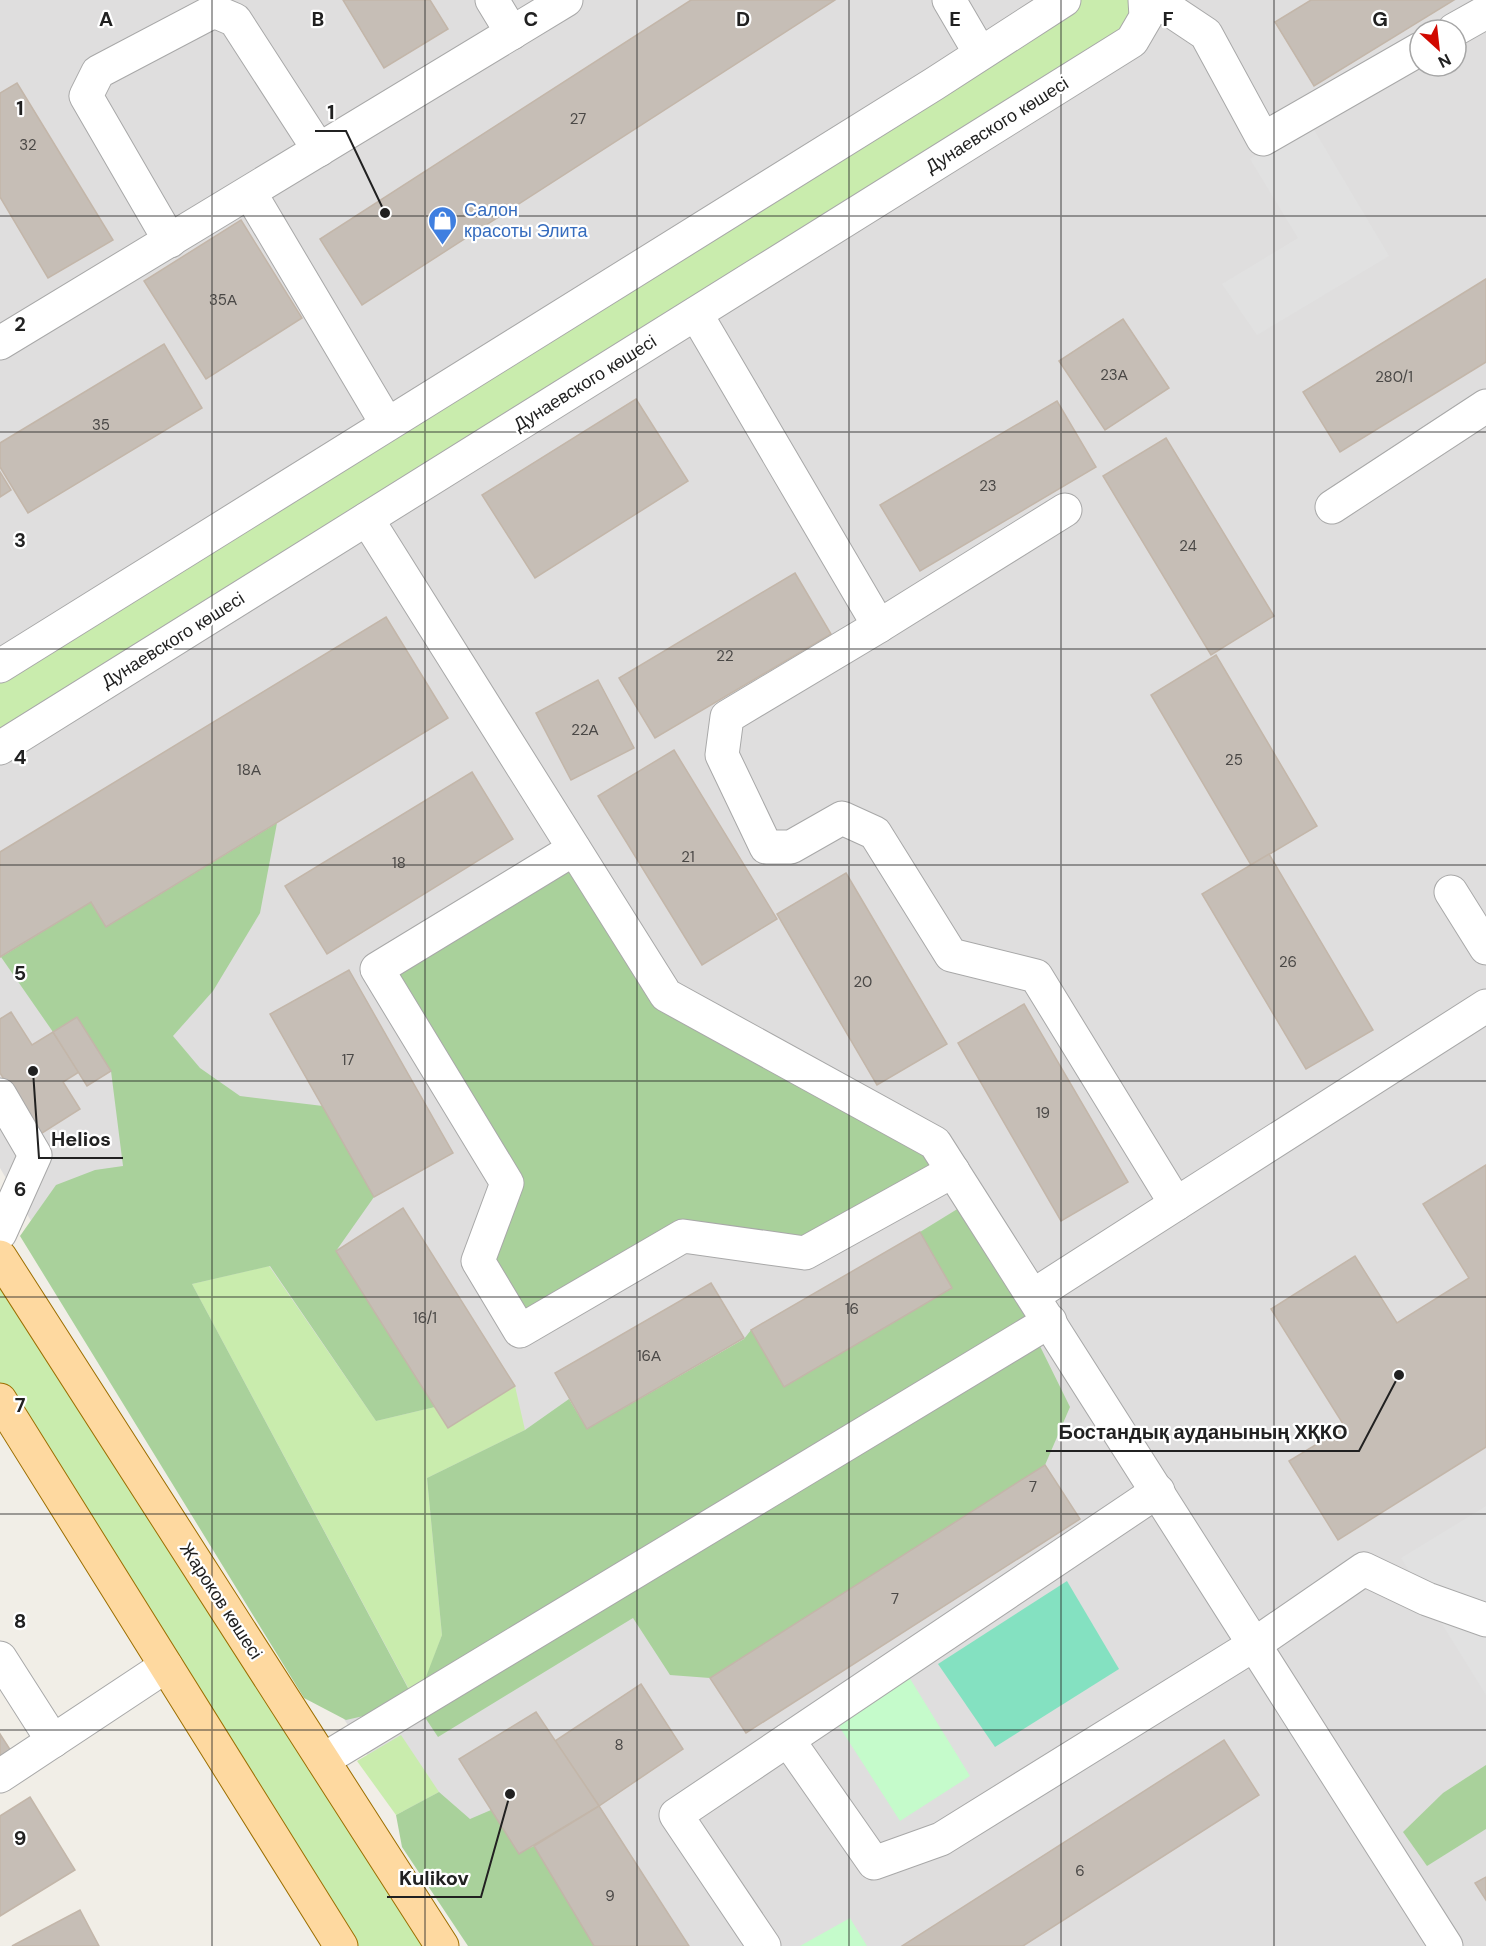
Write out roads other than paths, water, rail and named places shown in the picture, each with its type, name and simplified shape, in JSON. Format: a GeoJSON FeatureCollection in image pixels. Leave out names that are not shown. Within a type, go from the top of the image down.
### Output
{"type":"FeatureCollection","features":[{"type":"Feature","properties":{"kind":"main road","name":"Жароков көшесі"},"geometry":{"type":"LineString","coordinates":[[0,1257],[442,1946]]}},
{"type":"Feature","properties":{"kind":"main road"},"geometry":{"type":"LineString","coordinates":[[2,1406],[341,1946]]}},
{"type":"Feature","properties":{"kind":"street"},"geometry":{"type":"LineString","coordinates":[[492,0],[512,33]]}},
{"type":"Feature","properties":{"kind":"street"},"geometry":{"type":"LineString","coordinates":[[0,343],[566,0]]}},
{"type":"Feature","properties":{"kind":"street"},"geometry":{"type":"LineString","coordinates":[[949,0],[980,53]]}},
{"type":"Feature","properties":{"kind":"street"},"geometry":{"type":"LineString","coordinates":[[0,666],[934,84],[1064,0]]}},
{"type":"Feature","properties":{"kind":"street","name":"Дунаевского көшесі"},"geometry":{"type":"LineString","coordinates":[[0,748],[1132,41],[1146,17],[1144,0]]}},
{"type":"Feature","properties":{"kind":"street"},"geometry":{"type":"LineString","coordinates":[[1155,0],[1206,34],[1263,139],[1408,57]]}},
{"type":"Feature","properties":{"kind":"street"},"geometry":{"type":"LineString","coordinates":[[170,241],[86,96],[98,72],[214,11],[235,20],[319,150]]}},
{"type":"Feature","properties":{"kind":"street"},"geometry":{"type":"LineString","coordinates":[[1468,22],[1486,12]]}},
{"type":"Feature","properties":{"kind":"street"},"geometry":{"type":"LineString","coordinates":[[250,192],[387,424]]}},
{"type":"Feature","properties":{"kind":"street"},"geometry":{"type":"LineString","coordinates":[[696,314],[879,626]]}},
{"type":"Feature","properties":{"kind":"street"},"geometry":{"type":"LineString","coordinates":[[1332,507],[1486,406]]}},
{"type":"Feature","properties":{"kind":"street"},"geometry":{"type":"LineString","coordinates":[[1065,510],[728,717],[722,755],[766,847],[791,847],[842,818],[875,833],[951,955],[1036,976],[1176,1204]]}},
{"type":"Feature","properties":{"kind":"street"},"geometry":{"type":"LineString","coordinates":[[367,519],[666,995],[935,1143],[1256,1644],[1446,1946]]}},
{"type":"Feature","properties":{"kind":"street"},"geometry":{"type":"LineString","coordinates":[[574,849],[377,969],[507,1183],[478,1261],[520,1331],[683,1236],[805,1253],[953,1171]]}},
{"type":"Feature","properties":{"kind":"street"},"geometry":{"type":"LineString","coordinates":[[1450,892],[1486,948]]}},
{"type":"Feature","properties":{"kind":"street"},"geometry":{"type":"LineString","coordinates":[[323,1760],[1042,1308],[1176,1204],[1486,1006]]}},
{"type":"Feature","properties":{"kind":"street"},"geometry":{"type":"LineString","coordinates":[[0,1095],[35,1155],[0,1233]]}},
{"type":"Feature","properties":{"kind":"street"},"geometry":{"type":"LineString","coordinates":[[764,1946],[676,1815],[1158,1491]]}},
{"type":"Feature","properties":{"kind":"street"},"geometry":{"type":"LineString","coordinates":[[788,1740],[874,1863],[941,1839],[1256,1644],[1364,1569],[1436,1602],[1486,1620]]}},
{"type":"Feature","properties":{"kind":"street"},"geometry":{"type":"LineString","coordinates":[[0,1658],[54,1741]]}},
{"type":"Feature","properties":{"kind":"street"},"geometry":{"type":"LineString","coordinates":[[0,1776],[166,1666]]}},
{"type":"Feature","properties":{"kind":"place","name":"1"},"geometry":{"type":"Point","coordinates":[385,213]}},
{"type":"Feature","properties":{"kind":"place","name":"Салон красоты Элита"},"geometry":{"type":"Point","coordinates":[443,246]}},
{"type":"Feature","properties":{"kind":"place","name":"Helios"},"geometry":{"type":"Point","coordinates":[33,1071]}},
{"type":"Feature","properties":{"kind":"place","name":"Бостандық ауданының ХҚКО"},"geometry":{"type":"Point","coordinates":[1399,1375]}},
{"type":"Feature","properties":{"kind":"place","name":"Kulikov"},"geometry":{"type":"Point","coordinates":[510,1794]}}]}
